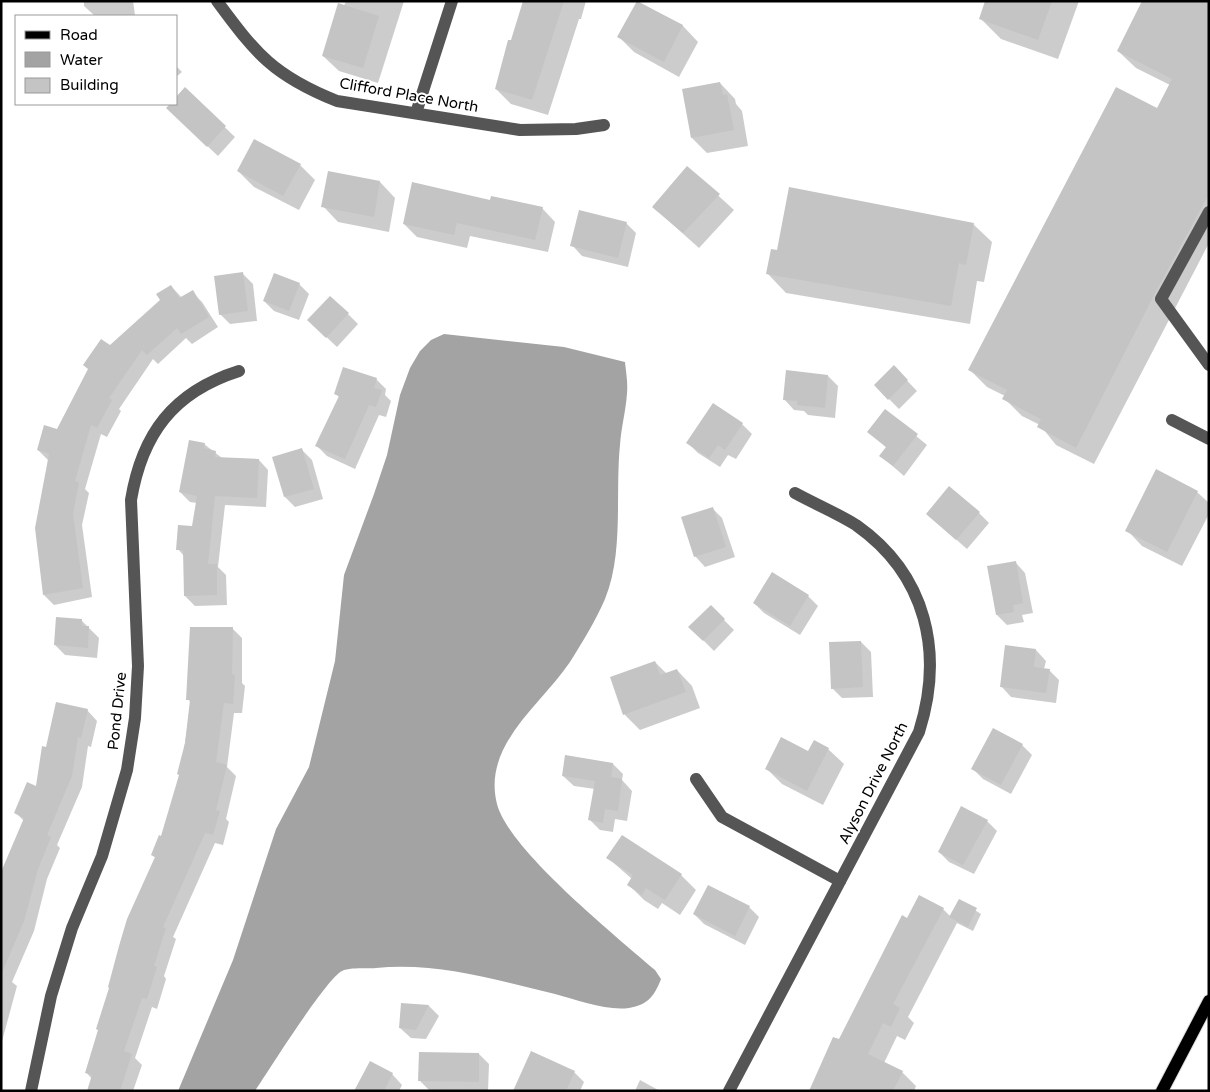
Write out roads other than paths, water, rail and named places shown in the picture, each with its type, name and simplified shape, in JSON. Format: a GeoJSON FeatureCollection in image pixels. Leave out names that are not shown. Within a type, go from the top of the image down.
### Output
{"type":"FeatureCollection","features":[{"type":"Feature","properties":{"kind":"main road"},"geometry":{"type":"LineString","coordinates":[[1162,1091],[1209,1002]]}},
{"type":"Feature","properties":{"kind":"street","name":"Clifford Place North"},"geometry":{"type":"LineString","coordinates":[[217,1],[258,53],[283,75],[309,90],[337,101],[520,130],[576,129],[604,125]]}},
{"type":"Feature","properties":{"kind":"street"},"geometry":{"type":"LineString","coordinates":[[416,113],[452,1]]}},
{"type":"Feature","properties":{"kind":"street"},"geometry":{"type":"LineString","coordinates":[[1209,212],[1161,299],[1209,365]]}},
{"type":"Feature","properties":{"kind":"street","name":"Pond Drive"},"geometry":{"type":"LineString","coordinates":[[31,1091],[51,996],[72,928],[108,839],[127,770],[135,718],[138,666],[130,500],[135,474],[142,453],[155,430],[171,410],[194,390],[214,379],[239,371]]}},
{"type":"Feature","properties":{"kind":"street"},"geometry":{"type":"LineString","coordinates":[[1172,420],[1209,439]]}},
{"type":"Feature","properties":{"kind":"street","name":"Alyson Drive North"},"geometry":{"type":"LineString","coordinates":[[729,1091],[919,732],[927,708],[931,678],[930,648],[925,622],[917,598],[900,569],[878,543],[855,525],[795,493]]}},
{"type":"Feature","properties":{"kind":"street"},"geometry":{"type":"LineString","coordinates":[[696,779],[722,816],[840,881]]}},
{"type":"Feature","properties":{"kind":"water"},"geometry":{"type":"Polygon","coordinates":[[[444,334],[564,347],[625,362],[627,393],[619,464],[617,543],[611,581],[597,615],[570,662],[530,710],[506,744],[498,763],[495,783],[497,804],[506,823],[521,845],[591,915],[655,970],[661,979],[656,990],[646,1002],[636,1007],[620,1009],[582,1002],[511,983],[444,970],[399,967],[345,970],[334,978],[324,990],[255,1091],[178,1091],[233,960],[276,829],[309,767],[335,661],[344,575],[387,455],[400,395],[410,368],[420,351],[431,340],[444,334]]]}}]}
